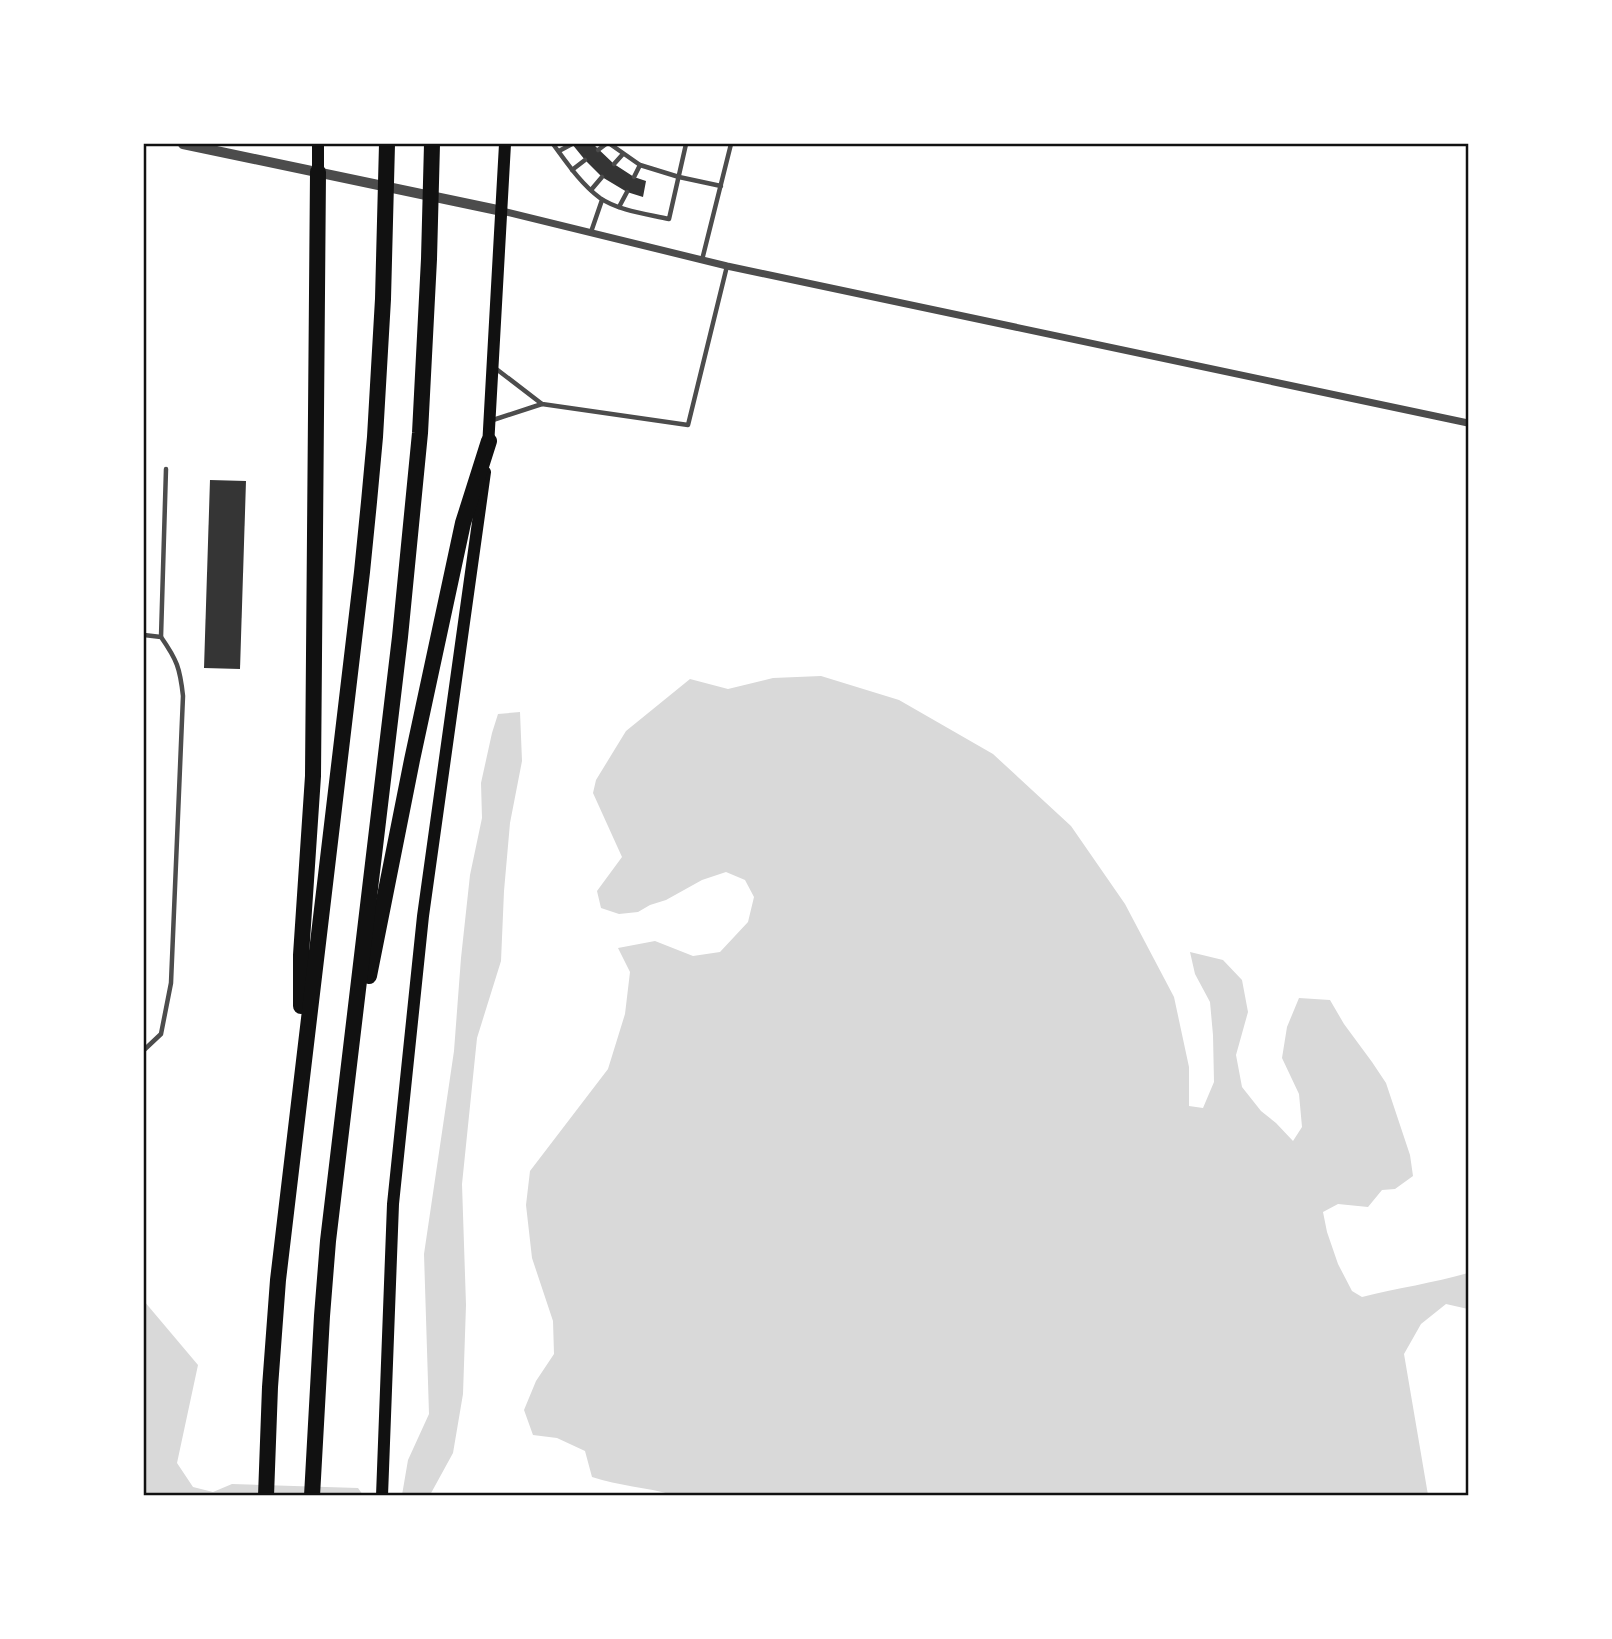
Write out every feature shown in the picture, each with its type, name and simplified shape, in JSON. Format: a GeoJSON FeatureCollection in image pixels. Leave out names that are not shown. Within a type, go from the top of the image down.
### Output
{"type":"FeatureCollection","features":[{"type":"Feature","properties":{"kind":"highway"},"geometry":{"type":"LineString","coordinates":[[266,1496],[278,1280],[373,463],[383,299],[387,144]]}},
{"type":"Feature","properties":{"kind":"highway"},"geometry":{"type":"LineString","coordinates":[[312,1496],[328,1241],[400,637],[420,433],[432,144]]}},
{"type":"Feature","properties":{"kind":"highway"},"geometry":{"type":"LineString","coordinates":[[299,1109],[301,955],[313,776],[318,172]]}},
{"type":"Feature","properties":{"kind":"highway"},"geometry":{"type":"LineString","coordinates":[[346,1095],[412,760],[463,523],[489,441]]}},
{"type":"Feature","properties":{"kind":"main road"},"geometry":{"type":"LineString","coordinates":[[318,144],[318,172]]}},
{"type":"Feature","properties":{"kind":"main road"},"geometry":{"type":"LineString","coordinates":[[382,1496],[395,1190],[423,916],[489,441],[505,144]]}},
{"type":"Feature","properties":{"kind":"street"},"geometry":{"type":"LineString","coordinates":[[183,144],[203,146],[471,204],[727,266],[1468,423]]}},
{"type":"Feature","properties":{"kind":"lane"},"geometry":{"type":"LineString","coordinates":[[553,144],[572,170],[602,200],[669,219],[687,144]]}},
{"type":"Feature","properties":{"kind":"lane"},"geometry":{"type":"LineString","coordinates":[[559,152],[572,144]]}},
{"type":"Feature","properties":{"kind":"lane"},"geometry":{"type":"LineString","coordinates":[[598,150],[608,144],[640,165],[721,186]]}},
{"type":"Feature","properties":{"kind":"lane"},"geometry":{"type":"LineString","coordinates":[[702,260],[731,144]]}},
{"type":"Feature","properties":{"kind":"lane"},"geometry":{"type":"LineString","coordinates":[[614,164],[623,154]]}},
{"type":"Feature","properties":{"kind":"lane"},"geometry":{"type":"LineString","coordinates":[[572,170],[585,160]]}},
{"type":"Feature","properties":{"kind":"lane"},"geometry":{"type":"LineString","coordinates":[[634,177],[640,165]]}},
{"type":"Feature","properties":{"kind":"lane"},"geometry":{"type":"LineString","coordinates":[[591,190],[602,177]]}},
{"type":"Feature","properties":{"kind":"lane"},"geometry":{"type":"LineString","coordinates":[[620,207],[627,192]]}},
{"type":"Feature","properties":{"kind":"lane"},"geometry":{"type":"LineString","coordinates":[[590,233],[602,200]]}},
{"type":"Feature","properties":{"kind":"lane"},"geometry":{"type":"LineString","coordinates":[[490,421],[542,404],[688,425],[727,266]]}},
{"type":"Feature","properties":{"kind":"lane"},"geometry":{"type":"LineString","coordinates":[[493,366],[542,404]]}},
{"type":"Feature","properties":{"kind":"lane"},"geometry":{"type":"LineString","coordinates":[[144,1050],[161,1034],[172,983],[183,696],[181,676],[174,656],[160,638],[166,469]]}},
{"type":"Feature","properties":{"kind":"lane"},"geometry":{"type":"LineString","coordinates":[[144,635],[160,638]]}},
{"type":"Feature","properties":{"kind":"shaded area"},"geometry":{"type":"Polygon","coordinates":[[[821,676],[899,700],[993,754],[1071,826],[1125,904],[1174,997],[1189,1067],[1189,1106],[1203,1108],[1214,1082],[1210,1002],[1195,974],[1190,952],[1223,960],[1242,980],[1248,1012],[1236,1055],[1242,1087],[1261,1111],[1293,1141],[1302,1127],[1299,1094],[1282,1058],[1287,1027],[1299,998],[1330,1000],[1386,1083],[1410,1155],[1413,1176],[1395,1189],[1382,1190],[1368,1207],[1338,1204],[1323,1212],[1338,1264],[1352,1291],[1362,1297],[1468,1273],[1468,1309],[1446,1304],[1421,1324],[1404,1354],[1428,1495],[673,1495],[592,1477],[585,1451],[557,1438],[533,1435],[524,1410],[536,1381],[554,1354],[553,1321],[532,1258],[526,1205],[530,1171],[608,1069],[625,1014],[630,972],[618,948],[655,941],[693,956],[720,952],[748,922],[754,897],[745,880],[726,872],[702,880],[638,912],[619,914],[601,908],[597,891],[622,857],[593,793],[596,780],[626,731],[690,679],[728,689],[773,678],[821,676]]]}},
{"type":"Feature","properties":{"kind":"shaded area"},"geometry":{"type":"Polygon","coordinates":[[[520,712],[522,761],[510,823],[501,961],[477,1038],[462,1184],[466,1305],[463,1394],[453,1453],[430,1495],[402,1495],[408,1460],[429,1414],[424,1254],[454,1051],[470,875],[482,818],[481,783],[498,714],[520,712]]]}},
{"type":"Feature","properties":{"kind":"shaded area"},"geometry":{"type":"Polygon","coordinates":[[[144,1301],[198,1365],[177,1463],[193,1487],[213,1492],[232,1484],[358,1488],[363,1495],[144,1495],[144,1301]]]}},
{"type":"Feature","properties":{"kind":"building"},"geometry":{"type":"Polygon","coordinates":[[[572,144],[593,144],[614,164],[646,181],[643,197],[627,192],[602,177],[572,144]]]}},
{"type":"Feature","properties":{"kind":"building"},"geometry":{"type":"Polygon","coordinates":[[[210,480],[246,481],[240,669],[204,668],[210,480]]]}}]}
